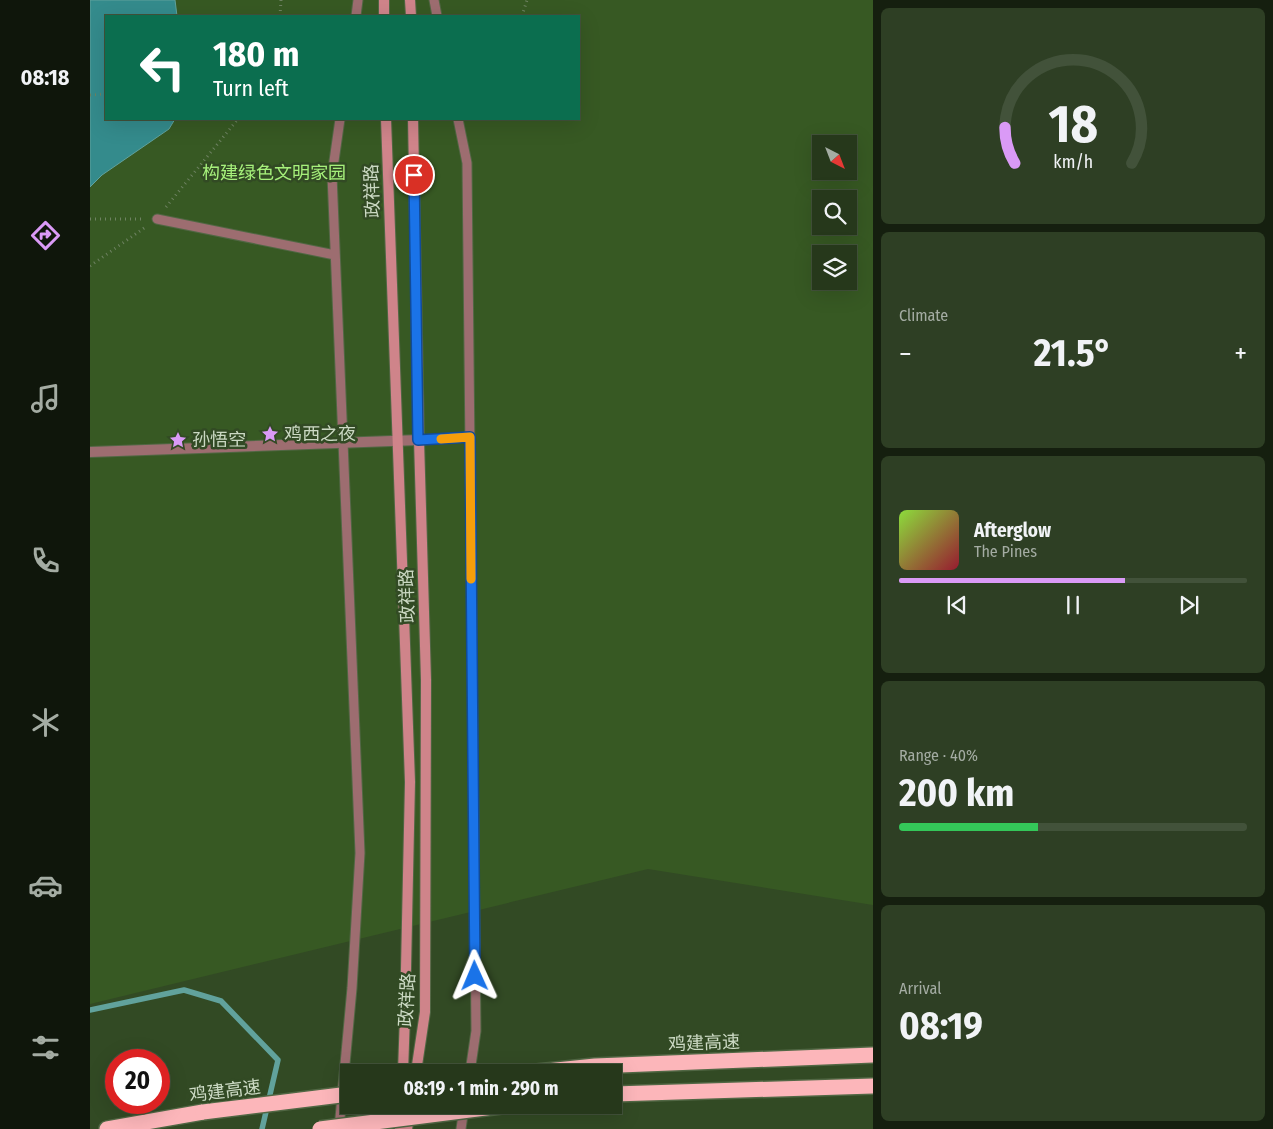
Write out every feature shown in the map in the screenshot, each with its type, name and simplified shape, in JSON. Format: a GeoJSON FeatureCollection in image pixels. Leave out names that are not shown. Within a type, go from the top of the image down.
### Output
{"type":"FeatureCollection","features":[{"type":"Feature","properties":{"kind":"highway","name":"鸡建高速"},"geometry":{"type":"LineString","coordinates":[[622,1065],[873,1055]]}},
{"type":"Feature","properties":{"kind":"highway"},"geometry":{"type":"LineString","coordinates":[[622,1094],[873,1086]]}},
{"type":"Feature","properties":{"kind":"highway","name":"鸡建高速"},"geometry":{"type":"LineString","coordinates":[[108,1129],[203,1112],[340,1095]]}},
{"type":"Feature","properties":{"kind":"highway"},"geometry":{"type":"LineString","coordinates":[[320,1129],[439,1114]]}},
{"type":"Feature","properties":{"kind":"main road"},"geometry":{"type":"LineString","coordinates":[[384,0],[384,15]]}},
{"type":"Feature","properties":{"kind":"main road"},"geometry":{"type":"LineString","coordinates":[[410,0],[411,15]]}},
{"type":"Feature","properties":{"kind":"main road","name":"政祥路"},"geometry":{"type":"LineString","coordinates":[[386,120],[410,782],[403,1064]]}},
{"type":"Feature","properties":{"kind":"main road","name":"政祥路"},"geometry":{"type":"LineString","coordinates":[[412,120],[418,440],[426,680],[426,992],[417,1064]]}},
{"type":"Feature","properties":{"kind":"main road"},"geometry":{"type":"LineString","coordinates":[[400,1129],[401,1114]]}},
{"type":"Feature","properties":{"kind":"main road"},"geometry":{"type":"LineString","coordinates":[[407,1129],[410,1114]]}},
{"type":"Feature","properties":{"kind":"street"},"geometry":{"type":"LineString","coordinates":[[90,452],[418,440]]}},
{"type":"Feature","properties":{"kind":"lane"},"geometry":{"type":"LineString","coordinates":[[356,15],[358,0]]}},
{"type":"Feature","properties":{"kind":"lane"},"geometry":{"type":"LineString","coordinates":[[434,0],[437,15]]}},
{"type":"Feature","properties":{"kind":"lane"},"geometry":{"type":"LineString","coordinates":[[339,1129],[352,988],[360,853],[332,175],[340,120]]}},
{"type":"Feature","properties":{"kind":"lane"},"geometry":{"type":"LineString","coordinates":[[458,120],[467,163],[476,1031],[471,1064]]}},
{"type":"Feature","properties":{"kind":"lane"},"geometry":{"type":"LineString","coordinates":[[157,219],[335,255]]}},
{"type":"Feature","properties":{"kind":"lane"},"geometry":{"type":"LineString","coordinates":[[418,440],[470,437]]}},
{"type":"Feature","properties":{"kind":"lane"},"geometry":{"type":"LineString","coordinates":[[461,1129],[464,1114]]}},
{"type":"Feature","properties":{"kind":"path"},"geometry":{"type":"LineString","coordinates":[[280,15],[281,0]]}},
{"type":"Feature","properties":{"kind":"path"},"geometry":{"type":"LineString","coordinates":[[522,15],[527,0]]}},
{"type":"Feature","properties":{"kind":"path"},"geometry":{"type":"LineString","coordinates":[[90,95],[105,94]]}},
{"type":"Feature","properties":{"kind":"path"},"geometry":{"type":"LineString","coordinates":[[90,266],[157,219],[237,120]]}},
{"type":"Feature","properties":{"kind":"path"},"geometry":{"type":"LineString","coordinates":[[90,219],[157,219]]}},
{"type":"Feature","properties":{"kind":"green space","name":"构建绿色文明家园"},"geometry":{"type":"Polygon","coordinates":[[[90,0],[873,0],[873,905],[648,869],[90,1004],[90,0]]]}},
{"type":"Feature","properties":{"kind":"water"},"geometry":{"type":"Polygon","coordinates":[[[90,0],[175,0],[177,15],[105,15],[105,120],[174,120],[169,129],[102,175],[90,187],[90,0]]]}},
{"type":"Feature","properties":{"kind":"waterway"},"geometry":{"type":"LineString","coordinates":[[90,1010],[184,990],[221,1001],[278,1060],[262,1129]]}},
{"type":"Feature","properties":{"kind":"slow traffic"},"geometry":{"type":"LineString","coordinates":[[441,439],[470,437],[471,579]]}},
{"type":"Feature","properties":{"kind":"place","name":"鸡西之夜"},"geometry":{"type":"Point","coordinates":[270,434]}},
{"type":"Feature","properties":{"kind":"place","name":"孙悟空"},"geometry":{"type":"Point","coordinates":[178,440]}},
{"type":"Feature","properties":{"kind":"route"},"geometry":{"type":"LineString","coordinates":[[414,175],[418,440],[470,437],[475,976]]}}]}
